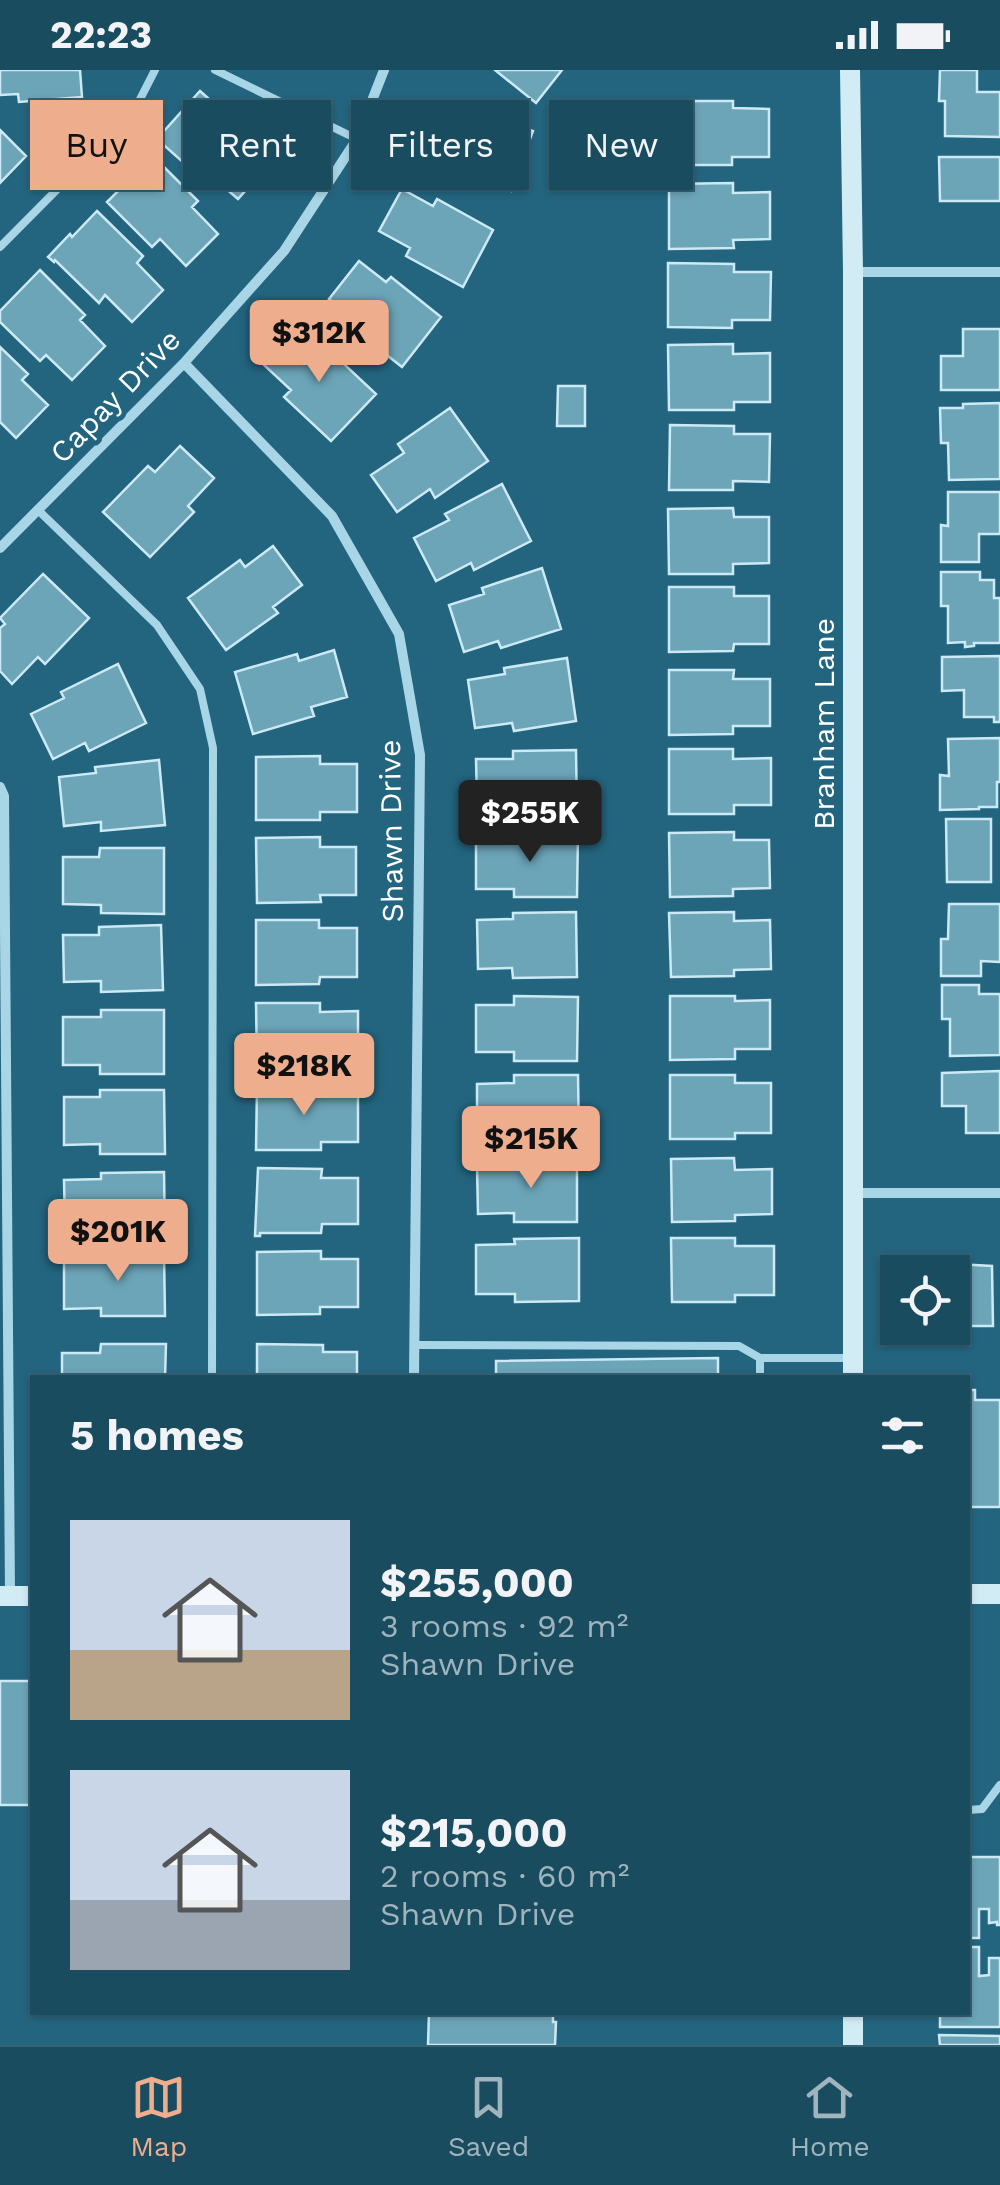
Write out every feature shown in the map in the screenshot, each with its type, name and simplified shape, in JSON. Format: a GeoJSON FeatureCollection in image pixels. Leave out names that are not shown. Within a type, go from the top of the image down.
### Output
{"type":"FeatureCollection","features":[{"type":"Feature","properties":{"kind":"main road","name":"Branham Lane"},"geometry":{"type":"LineString","coordinates":[[850,70],[853,1368]]}},
{"type":"Feature","properties":{"kind":"main road"},"geometry":{"type":"LineString","coordinates":[[970,1594],[1000,1594]]}},
{"type":"Feature","properties":{"kind":"main road"},"geometry":{"type":"LineString","coordinates":[[853,2015],[854,2045]]}},
{"type":"Feature","properties":{"kind":"street","name":"Capay Drive"},"geometry":{"type":"LineString","coordinates":[[372,100],[384,70]]}},
{"type":"Feature","properties":{"kind":"street","name":"Capay Drive"},"geometry":{"type":"LineString","coordinates":[[0,548],[184,363],[284,251],[351,148]]}},
{"type":"Feature","properties":{"kind":"street"},"geometry":{"type":"LineString","coordinates":[[853,272],[1000,272]]}},
{"type":"Feature","properties":{"kind":"street","name":"Shawn Drive"},"geometry":{"type":"LineString","coordinates":[[184,363],[332,516],[400,634],[420,755],[414,1375]]}},
{"type":"Feature","properties":{"kind":"street"},"geometry":{"type":"LineString","coordinates":[[0,787],[4,796],[5,1596]]}},
{"type":"Feature","properties":{"kind":"street"},"geometry":{"type":"LineString","coordinates":[[853,1192],[1000,1193]]}},
{"type":"Feature","properties":{"kind":"lane"},"geometry":{"type":"LineString","coordinates":[[0,247],[132,114],[154,70]]}},
{"type":"Feature","properties":{"kind":"lane"},"geometry":{"type":"LineString","coordinates":[[215,70],[351,138]]}},
{"type":"Feature","properties":{"kind":"lane"},"geometry":{"type":"LineString","coordinates":[[38,510],[157,624],[200,689],[212,748],[212,1375]]}},
{"type":"Feature","properties":{"kind":"lane"},"geometry":{"type":"LineString","coordinates":[[414,1345],[738,1346],[760,1358],[853,1368]]}},
{"type":"Feature","properties":{"kind":"lane"},"geometry":{"type":"LineString","coordinates":[[760,1358],[760,1375]]}},
{"type":"Feature","properties":{"kind":"lane"},"geometry":{"type":"LineString","coordinates":[[970,1810],[982,1810],[1000,1784]]}},
{"type":"Feature","properties":{"kind":"building"},"geometry":{"type":"Polygon","coordinates":[[[0,70],[80,70],[82,97],[19,102],[18,94],[0,95],[0,70]]]}},
{"type":"Feature","properties":{"kind":"building"},"geometry":{"type":"Polygon","coordinates":[[[495,70],[562,70],[536,103],[495,70]]]}},
{"type":"Feature","properties":{"kind":"building"},"geometry":{"type":"Polygon","coordinates":[[[940,70],[977,70],[977,92],[1000,92],[1000,137],[945,136],[945,101],[939,101],[940,70]]]}},
{"type":"Feature","properties":{"kind":"building"},"geometry":{"type":"Polygon","coordinates":[[[200,91],[210,100],[192,100],[200,91]]]}},
{"type":"Feature","properties":{"kind":"building"},"geometry":{"type":"Polygon","coordinates":[[[693,101],[733,101],[733,108],[769,109],[769,157],[732,157],[732,165],[693,165],[693,101]]]}},
{"type":"Feature","properties":{"kind":"building"},"geometry":{"type":"Polygon","coordinates":[[[183,110],[183,162],[163,144],[163,132],[183,110]]]}},
{"type":"Feature","properties":{"kind":"building"},"geometry":{"type":"Polygon","coordinates":[[[0,130],[26,156],[0,183],[0,130]]]}},
{"type":"Feature","properties":{"kind":"building"},"geometry":{"type":"Polygon","coordinates":[[[939,157],[1000,157],[1000,201],[940,201],[939,157]]]}},
{"type":"Feature","properties":{"kind":"building"},"geometry":{"type":"Polygon","coordinates":[[[163,166],[198,201],[192,207],[218,234],[186,266],[160,239],[152,247],[107,202],[119,190],[163,190],[163,166]]]}},
{"type":"Feature","properties":{"kind":"building"},"geometry":{"type":"Polygon","coordinates":[[[733,183],[733,193],[770,192],[770,239],[733,240],[734,248],[669,249],[669,190],[693,190],[693,184],[733,183]]]}},
{"type":"Feature","properties":{"kind":"building"},"geometry":{"type":"Polygon","coordinates":[[[228,190],[246,190],[238,199],[228,190]]]}},
{"type":"Feature","properties":{"kind":"building"},"geometry":{"type":"Polygon","coordinates":[[[401,190],[433,206],[437,199],[493,230],[463,287],[406,256],[410,248],[379,231],[401,190]]]}},
{"type":"Feature","properties":{"kind":"building"},"geometry":{"type":"Polygon","coordinates":[[[97,211],[143,256],[137,263],[163,290],[132,322],[105,295],[99,303],[48,257],[97,211]]]}},
{"type":"Feature","properties":{"kind":"building"},"geometry":{"type":"Polygon","coordinates":[[[359,261],[386,282],[391,277],[441,317],[402,367],[351,327],[357,320],[329,299],[359,261]]]}},
{"type":"Feature","properties":{"kind":"building"},"geometry":{"type":"Polygon","coordinates":[[[668,263],[734,264],[734,272],[771,272],[770,320],[732,320],[732,328],[668,327],[668,263]]]}},
{"type":"Feature","properties":{"kind":"building"},"geometry":{"type":"Polygon","coordinates":[[[40,270],[85,315],[80,320],[105,346],[72,380],[46,355],[40,361],[0,322],[0,311],[40,270]]]}},
{"type":"Feature","properties":{"kind":"building"},"geometry":{"type":"Polygon","coordinates":[[[963,329],[1000,329],[1000,390],[941,390],[941,356],[963,356],[963,329]]]}},
{"type":"Feature","properties":{"kind":"building"},"geometry":{"type":"Polygon","coordinates":[[[297,330],[323,355],[328,349],[376,394],[331,441],[284,397],[291,390],[264,365],[297,330]]]}},
{"type":"Feature","properties":{"kind":"building"},"geometry":{"type":"Polygon","coordinates":[[[733,344],[733,354],[770,353],[770,402],[734,402],[734,410],[669,410],[668,345],[733,344]]]}},
{"type":"Feature","properties":{"kind":"building"},"geometry":{"type":"Polygon","coordinates":[[[0,347],[28,374],[22,380],[48,405],[16,438],[0,422],[0,347]]]}},
{"type":"Feature","properties":{"kind":"building"},"geometry":{"type":"Polygon","coordinates":[[[558,386],[585,386],[585,426],[557,426],[558,386]]]}},
{"type":"Feature","properties":{"kind":"building"},"geometry":{"type":"Polygon","coordinates":[[[1000,403],[1000,479],[949,480],[948,443],[941,443],[940,408],[1000,403]]]}},
{"type":"Feature","properties":{"kind":"building"},"geometry":{"type":"Polygon","coordinates":[[[450,408],[488,461],[435,498],[430,489],[397,512],[371,475],[404,453],[398,444],[450,408]]]}},
{"type":"Feature","properties":{"kind":"building"},"geometry":{"type":"Polygon","coordinates":[[[670,425],[734,426],[734,434],[770,434],[769,482],[733,481],[733,490],[669,490],[670,425]]]}},
{"type":"Feature","properties":{"kind":"building"},"geometry":{"type":"Polygon","coordinates":[[[180,446],[214,478],[188,506],[194,512],[150,557],[103,512],[148,466],[155,472],[180,446]]]}},
{"type":"Feature","properties":{"kind":"building"},"geometry":{"type":"Polygon","coordinates":[[[502,484],[531,541],[474,570],[471,563],[436,581],[414,538],[449,520],[445,514],[502,484]]]}},
{"type":"Feature","properties":{"kind":"building"},"geometry":{"type":"Polygon","coordinates":[[[948,492],[1000,492],[1000,534],[979,534],[979,562],[941,562],[941,525],[948,526],[948,492]]]}},
{"type":"Feature","properties":{"kind":"building"},"geometry":{"type":"Polygon","coordinates":[[[733,508],[734,517],[769,517],[769,563],[733,564],[733,574],[669,574],[668,509],[733,508]]]}},
{"type":"Feature","properties":{"kind":"building"},"geometry":{"type":"Polygon","coordinates":[[[273,546],[302,585],[273,607],[278,613],[226,650],[188,598],[240,560],[245,567],[273,546]]]}},
{"type":"Feature","properties":{"kind":"building"},"geometry":{"type":"Polygon","coordinates":[[[542,568],[561,629],[501,648],[498,641],[464,652],[449,605],[484,594],[482,588],[542,568]]]}},
{"type":"Feature","properties":{"kind":"building"},"geometry":{"type":"Polygon","coordinates":[[[941,572],[980,572],[980,580],[994,580],[994,598],[1000,598],[1000,643],[965,647],[965,642],[948,643],[948,606],[941,606],[941,572]]]}},
{"type":"Feature","properties":{"kind":"building"},"geometry":{"type":"Polygon","coordinates":[[[43,574],[89,618],[45,664],[38,657],[12,684],[0,671],[0,628],[5,624],[0,618],[43,574]]]}},
{"type":"Feature","properties":{"kind":"building"},"geometry":{"type":"Polygon","coordinates":[[[669,587],[734,587],[734,596],[769,596],[769,644],[734,644],[733,651],[669,652],[669,587]]]}},
{"type":"Feature","properties":{"kind":"building"},"geometry":{"type":"Polygon","coordinates":[[[334,650],[347,697],[311,707],[314,716],[253,734],[235,672],[297,654],[299,661],[334,650]]]}},
{"type":"Feature","properties":{"kind":"building"},"geometry":{"type":"Polygon","coordinates":[[[1000,656],[1000,722],[994,722],[994,717],[964,717],[964,690],[942,691],[942,657],[1000,656]]]}},
{"type":"Feature","properties":{"kind":"building"},"geometry":{"type":"Polygon","coordinates":[[[567,658],[576,721],[514,731],[512,723],[475,728],[468,680],[505,674],[504,668],[567,658]]]}},
{"type":"Feature","properties":{"kind":"building"},"geometry":{"type":"Polygon","coordinates":[[[118,664],[146,723],[89,751],[85,743],[53,759],[31,714],[64,698],[61,692],[118,664]]]}},
{"type":"Feature","properties":{"kind":"building"},"geometry":{"type":"Polygon","coordinates":[[[669,670],[734,670],[733,679],[770,679],[770,726],[733,726],[733,734],[669,735],[669,670]]]}},
{"type":"Feature","properties":{"kind":"building"},"geometry":{"type":"Polygon","coordinates":[[[1000,738],[997,807],[940,810],[940,775],[949,776],[948,739],[1000,738]]]}},
{"type":"Feature","properties":{"kind":"building"},"geometry":{"type":"Polygon","coordinates":[[[669,749],[733,749],[733,759],[771,758],[771,805],[734,805],[734,814],[669,814],[669,749]]]}},
{"type":"Feature","properties":{"kind":"building"},"geometry":{"type":"Polygon","coordinates":[[[576,750],[577,813],[512,814],[512,803],[477,803],[476,759],[513,759],[513,751],[576,750]]]}},
{"type":"Feature","properties":{"kind":"building"},"geometry":{"type":"Polygon","coordinates":[[[320,756],[320,764],[357,764],[357,812],[320,812],[320,820],[256,820],[256,757],[320,756]]]}},
{"type":"Feature","properties":{"kind":"building"},"geometry":{"type":"Polygon","coordinates":[[[159,760],[165,825],[101,831],[101,822],[64,826],[59,777],[96,773],[95,767],[159,760]]]}},
{"type":"Feature","properties":{"kind":"building"},"geometry":{"type":"Polygon","coordinates":[[[946,819],[991,819],[991,882],[947,882],[946,819]]]}},
{"type":"Feature","properties":{"kind":"building"},"geometry":{"type":"Polygon","coordinates":[[[734,832],[734,840],[769,840],[770,888],[733,889],[733,896],[670,897],[669,833],[734,832]]]}},
{"type":"Feature","properties":{"kind":"building"},"geometry":{"type":"Polygon","coordinates":[[[512,833],[578,833],[577,897],[514,897],[514,889],[476,889],[476,842],[512,842],[512,833]]]}},
{"type":"Feature","properties":{"kind":"building"},"geometry":{"type":"Polygon","coordinates":[[[320,837],[320,847],[356,847],[356,895],[320,895],[321,902],[257,903],[256,838],[320,837]]]}},
{"type":"Feature","properties":{"kind":"building"},"geometry":{"type":"Polygon","coordinates":[[[100,848],[164,848],[164,914],[101,913],[101,905],[63,904],[63,857],[99,857],[100,848]]]}},
{"type":"Feature","properties":{"kind":"building"},"geometry":{"type":"Polygon","coordinates":[[[949,904],[1000,904],[1000,962],[981,961],[981,976],[941,976],[941,939],[948,939],[949,904]]]}},
{"type":"Feature","properties":{"kind":"building"},"geometry":{"type":"Polygon","coordinates":[[[576,912],[577,977],[513,978],[512,968],[478,969],[477,920],[513,919],[513,913],[576,912]]]}},
{"type":"Feature","properties":{"kind":"building"},"geometry":{"type":"Polygon","coordinates":[[[734,912],[734,921],[770,920],[771,969],[734,970],[734,976],[671,977],[669,913],[734,912]]]}},
{"type":"Feature","properties":{"kind":"building"},"geometry":{"type":"Polygon","coordinates":[[[256,920],[319,920],[319,928],[357,928],[357,977],[320,977],[319,984],[256,985],[256,920]]]}},
{"type":"Feature","properties":{"kind":"building"},"geometry":{"type":"Polygon","coordinates":[[[161,925],[163,990],[101,992],[101,981],[64,982],[63,935],[99,935],[99,927],[161,925]]]}},
{"type":"Feature","properties":{"kind":"building"},"geometry":{"type":"Polygon","coordinates":[[[942,985],[979,985],[979,994],[1000,994],[1000,1055],[950,1056],[950,1019],[942,1019],[942,985]]]}},
{"type":"Feature","properties":{"kind":"building"},"geometry":{"type":"Polygon","coordinates":[[[514,996],[578,997],[577,1061],[514,1061],[514,1052],[476,1052],[476,1005],[514,1005],[514,996]]]}},
{"type":"Feature","properties":{"kind":"building"},"geometry":{"type":"Polygon","coordinates":[[[670,996],[770,1000],[770,1049],[735,1049],[735,1059],[670,1060],[670,996]]]}},
{"type":"Feature","properties":{"kind":"building"},"geometry":{"type":"Polygon","coordinates":[[[256,1003],[320,1003],[320,1012],[358,1011],[358,1060],[319,1060],[319,1067],[257,1067],[256,1003]]]}},
{"type":"Feature","properties":{"kind":"building"},"geometry":{"type":"Polygon","coordinates":[[[101,1010],[164,1010],[164,1074],[100,1074],[100,1065],[63,1065],[63,1017],[101,1017],[101,1010]]]}},
{"type":"Feature","properties":{"kind":"building"},"geometry":{"type":"Polygon","coordinates":[[[1000,1071],[1000,1133],[966,1133],[966,1106],[942,1106],[942,1073],[1000,1071]]]}},
{"type":"Feature","properties":{"kind":"building"},"geometry":{"type":"Polygon","coordinates":[[[514,1075],[578,1075],[579,1140],[514,1141],[514,1132],[477,1132],[477,1084],[514,1083],[514,1075]]]}},
{"type":"Feature","properties":{"kind":"building"},"geometry":{"type":"Polygon","coordinates":[[[670,1075],[735,1075],[735,1083],[771,1083],[771,1133],[735,1133],[735,1139],[670,1139],[670,1075]]]}},
{"type":"Feature","properties":{"kind":"building"},"geometry":{"type":"Polygon","coordinates":[[[257,1086],[322,1086],[322,1095],[358,1095],[358,1142],[321,1142],[321,1150],[256,1150],[257,1086]]]}},
{"type":"Feature","properties":{"kind":"building"},"geometry":{"type":"Polygon","coordinates":[[[100,1090],[164,1090],[165,1154],[100,1154],[100,1144],[64,1145],[64,1097],[100,1097],[100,1090]]]}},
{"type":"Feature","properties":{"kind":"building"},"geometry":{"type":"Polygon","coordinates":[[[734,1158],[735,1170],[772,1169],[772,1214],[735,1215],[735,1221],[672,1222],[671,1159],[734,1158]]]}},
{"type":"Feature","properties":{"kind":"building"},"geometry":{"type":"Polygon","coordinates":[[[577,1159],[577,1222],[514,1222],[514,1213],[478,1214],[477,1167],[514,1167],[514,1160],[577,1159]]]}},
{"type":"Feature","properties":{"kind":"building"},"geometry":{"type":"Polygon","coordinates":[[[258,1168],[322,1169],[321,1178],[358,1178],[358,1224],[322,1224],[321,1233],[255,1236],[258,1168]]]}},
{"type":"Feature","properties":{"kind":"building"},"geometry":{"type":"Polygon","coordinates":[[[164,1172],[165,1236],[102,1237],[102,1227],[65,1228],[64,1180],[101,1179],[101,1173],[164,1172]]]}},
{"type":"Feature","properties":{"kind":"building"},"geometry":{"type":"Polygon","coordinates":[[[579,1238],[579,1301],[515,1302],[515,1294],[476,1294],[476,1245],[515,1244],[514,1239],[579,1238]]]}},
{"type":"Feature","properties":{"kind":"building"},"geometry":{"type":"Polygon","coordinates":[[[671,1238],[735,1238],[735,1246],[774,1246],[774,1295],[735,1295],[735,1302],[672,1302],[671,1238]]]}},
{"type":"Feature","properties":{"kind":"building"},"geometry":{"type":"Polygon","coordinates":[[[321,1251],[321,1259],[358,1259],[358,1307],[320,1307],[320,1314],[257,1315],[257,1252],[321,1251]]]}},
{"type":"Feature","properties":{"kind":"building"},"geometry":{"type":"Polygon","coordinates":[[[100,1252],[164,1252],[165,1316],[101,1316],[101,1308],[64,1309],[64,1261],[100,1261],[100,1252]]]}},
{"type":"Feature","properties":{"kind":"building"},"geometry":{"type":"Polygon","coordinates":[[[970,1265],[992,1266],[993,1326],[970,1326],[970,1265]]]}},
{"type":"Feature","properties":{"kind":"building"},"geometry":{"type":"Polygon","coordinates":[[[101,1344],[166,1344],[165,1375],[62,1375],[62,1353],[100,1353],[101,1344]]]}},
{"type":"Feature","properties":{"kind":"building"},"geometry":{"type":"Polygon","coordinates":[[[257,1344],[323,1345],[323,1352],[357,1352],[357,1375],[257,1375],[257,1344]]]}},
{"type":"Feature","properties":{"kind":"building"},"geometry":{"type":"Polygon","coordinates":[[[718,1358],[718,1375],[496,1375],[496,1361],[718,1358]]]}},
{"type":"Feature","properties":{"kind":"building"},"geometry":{"type":"Polygon","coordinates":[[[970,1390],[975,1390],[975,1400],[1000,1400],[1000,1507],[970,1507],[970,1390]]]}},
{"type":"Feature","properties":{"kind":"building"},"geometry":{"type":"Polygon","coordinates":[[[0,1681],[30,1681],[30,1805],[0,1805],[0,1681]]]}},
{"type":"Feature","properties":{"kind":"building"},"geometry":{"type":"Polygon","coordinates":[[[970,1857],[1000,1857],[1000,1925],[989,1923],[989,1909],[979,1909],[979,1938],[970,1938],[970,1857]]]}},
{"type":"Feature","properties":{"kind":"building"},"geometry":{"type":"Polygon","coordinates":[[[970,1947],[979,1947],[979,1976],[989,1975],[989,1958],[1000,1958],[1000,2027],[940,2027],[940,2015],[970,2015],[970,1947]]]}},
{"type":"Feature","properties":{"kind":"building"},"geometry":{"type":"Polygon","coordinates":[[[429,2015],[553,2015],[556,2022],[555,2045],[428,2045],[429,2015]]]}},
{"type":"Feature","properties":{"kind":"building"},"geometry":{"type":"Polygon","coordinates":[[[939,2035],[1000,2036],[1000,2045],[940,2045],[939,2035]]]}}]}
